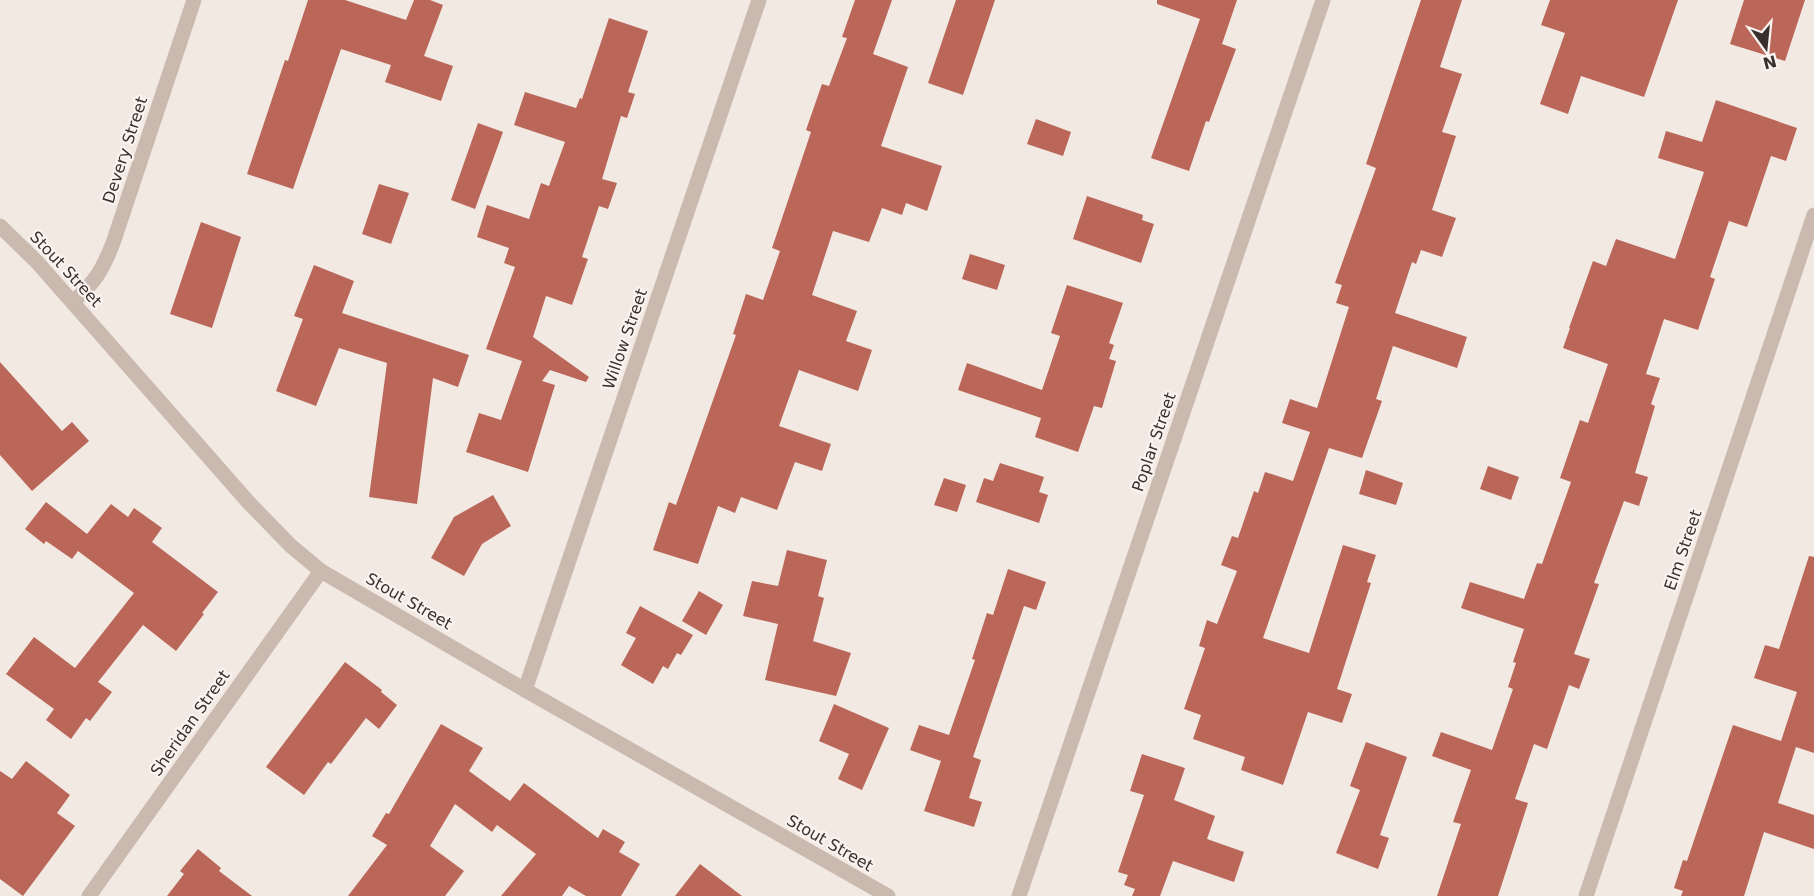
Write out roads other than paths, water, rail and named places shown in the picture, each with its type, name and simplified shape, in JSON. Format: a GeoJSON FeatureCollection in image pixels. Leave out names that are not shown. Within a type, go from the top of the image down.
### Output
{"type":"FeatureCollection","features":[{"type":"Feature","properties":{"kind":"street","name":"Devery Street"},"geometry":{"type":"LineString","coordinates":[[73,302],[96,278],[109,252],[194,0]]}},
{"type":"Feature","properties":{"kind":"street","name":"Willow Street"},"geometry":{"type":"LineString","coordinates":[[525,690],[759,0]]}},
{"type":"Feature","properties":{"kind":"street","name":"Poplar Street"},"geometry":{"type":"LineString","coordinates":[[1019,896],[1323,0]]}},
{"type":"Feature","properties":{"kind":"street","name":"Elm Street"},"geometry":{"type":"LineString","coordinates":[[1586,896],[1814,215]]}},
{"type":"Feature","properties":{"kind":"street","name":"Stout Street"},"geometry":{"type":"LineString","coordinates":[[0,226],[37,261],[250,504],[291,546],[321,571],[888,896]]}},
{"type":"Feature","properties":{"kind":"street","name":"Sheridan Street"},"geometry":{"type":"LineString","coordinates":[[89,896],[321,571]]}}]}
